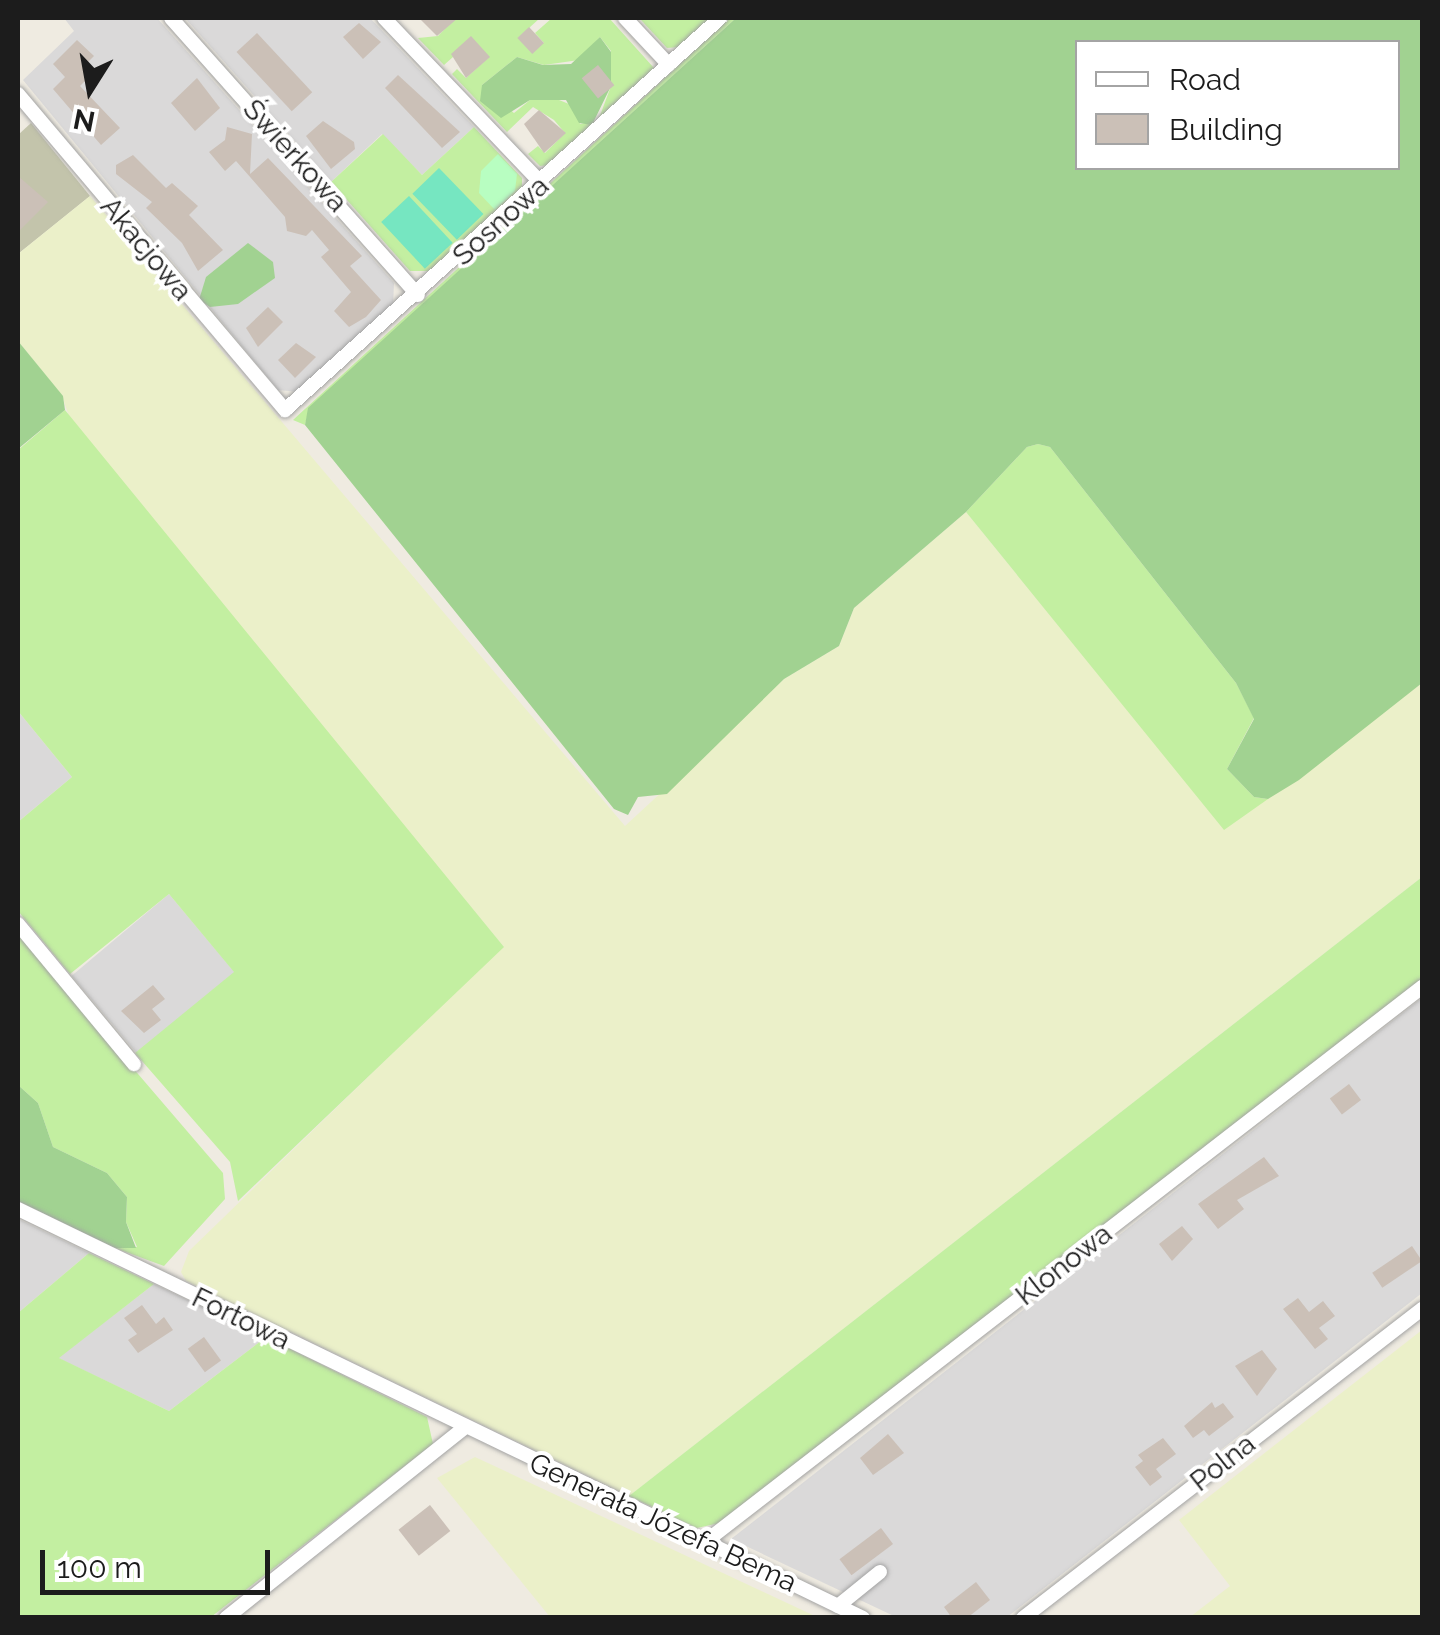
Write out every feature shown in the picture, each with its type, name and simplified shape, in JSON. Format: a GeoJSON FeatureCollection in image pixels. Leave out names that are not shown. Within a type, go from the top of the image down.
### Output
{"type":"FeatureCollection","features":[{"type":"Feature","properties":{"kind":"street","name":"Świerkowa"},"geometry":{"type":"LineString","coordinates":[[171,18],[418,296]]}},
{"type":"Feature","properties":{"kind":"street"},"geometry":{"type":"LineString","coordinates":[[384,18],[542,184]]}},
{"type":"Feature","properties":{"kind":"street"},"geometry":{"type":"LineString","coordinates":[[625,18],[670,65]]}},
{"type":"Feature","properties":{"kind":"street","name":"Sosnowa"},"geometry":{"type":"LineString","coordinates":[[275,405],[296,407],[720,18]]}},
{"type":"Feature","properties":{"kind":"street","name":"Akacjowa"},"geometry":{"type":"LineString","coordinates":[[18,94],[275,405]]}},
{"type":"Feature","properties":{"kind":"street"},"geometry":{"type":"LineString","coordinates":[[18,924],[134,1064]]}},
{"type":"Feature","properties":{"kind":"street","name":"Klonowa"},"geometry":{"type":"LineString","coordinates":[[705,1542],[1422,988]]}},
{"type":"Feature","properties":{"kind":"street","name":"Fortowa"},"geometry":{"type":"LineString","coordinates":[[18,1209],[463,1429]]}},
{"type":"Feature","properties":{"kind":"street","name":"Polna"},"geometry":{"type":"LineString","coordinates":[[1024,1618],[1422,1309]]}},
{"type":"Feature","properties":{"kind":"street"},"geometry":{"type":"LineString","coordinates":[[226,1618],[463,1429]]}},
{"type":"Feature","properties":{"kind":"street","name":"Generała Józefa Bema"},"geometry":{"type":"LineString","coordinates":[[463,1429],[863,1618]]}},
{"type":"Feature","properties":{"kind":"street"},"geometry":{"type":"LineString","coordinates":[[838,1606],[880,1572]]}},
{"type":"Feature","properties":{"kind":"shaded area"},"geometry":{"type":"Polygon","coordinates":[[[64,18],[157,18],[394,283],[393,307],[300,392],[278,390],[23,80],[74,31],[64,18]]]}},
{"type":"Feature","properties":{"kind":"shaded area"},"geometry":{"type":"Polygon","coordinates":[[[185,18],[370,18],[474,127],[422,175],[382,134],[331,182],[185,18]]]}},
{"type":"Feature","properties":{"kind":"shaded area"},"geometry":{"type":"Polygon","coordinates":[[[31,123],[90,196],[18,254],[18,135],[31,123]]]}},
{"type":"Feature","properties":{"kind":"shaded area"},"geometry":{"type":"Polygon","coordinates":[[[90,196],[625,826],[784,679],[839,646],[854,608],[966,512],[1224,829],[1422,683],[1422,877],[629,1496],[186,1281],[181,1272],[189,1251],[503,946],[71,422],[62,396],[18,341],[18,254],[90,196]]]}},
{"type":"Feature","properties":{"kind":"shaded area"},"geometry":{"type":"Polygon","coordinates":[[[18,711],[72,777],[18,822],[18,711]]]}},
{"type":"Feature","properties":{"kind":"shaded area"},"geometry":{"type":"Polygon","coordinates":[[[169,894],[235,972],[137,1054],[72,976],[169,894]]]}},
{"type":"Feature","properties":{"kind":"shaded area"},"geometry":{"type":"Polygon","coordinates":[[[1422,998],[1422,1293],[1007,1617],[896,1617],[731,1539],[1422,998]]]}},
{"type":"Feature","properties":{"kind":"shaded area"},"geometry":{"type":"Polygon","coordinates":[[[18,1219],[89,1253],[18,1313],[18,1219]]]}},
{"type":"Feature","properties":{"kind":"shaded area"},"geometry":{"type":"Polygon","coordinates":[[[154,1284],[266,1337],[169,1411],[58,1358],[154,1284]]]}},
{"type":"Feature","properties":{"kind":"shaded area"},"geometry":{"type":"Polygon","coordinates":[[[1422,1330],[1422,1617],[1190,1617],[1230,1586],[1179,1520],[1422,1330]]]}},
{"type":"Feature","properties":{"kind":"shaded area"},"geometry":{"type":"Polygon","coordinates":[[[475,1457],[817,1617],[550,1617],[437,1478],[475,1457]]]}},
{"type":"Feature","properties":{"kind":"green space"},"geometry":{"type":"Polygon","coordinates":[[[455,18],[540,18],[518,38],[544,43],[535,33],[552,18],[609,18],[654,68],[598,120],[611,86],[611,51],[600,37],[579,60],[544,65],[517,57],[482,85],[514,113],[530,100],[554,98],[574,106],[580,124],[597,121],[550,165],[540,166],[528,154],[538,146],[545,153],[565,133],[554,120],[533,107],[507,132],[452,74],[457,69],[466,78],[489,57],[453,57],[444,65],[418,38],[438,36],[455,18]]]}},
{"type":"Feature","properties":{"kind":"green space"},"geometry":{"type":"Polygon","coordinates":[[[715,18],[679,47],[667,48],[641,20],[715,18]]]}},
{"type":"Feature","properties":{"kind":"green space"},"geometry":{"type":"Polygon","coordinates":[[[730,18],[736,18],[309,408],[305,425],[293,420],[730,18]]]}},
{"type":"Feature","properties":{"kind":"green space"},"geometry":{"type":"Polygon","coordinates":[[[736,18],[1422,18],[1422,683],[1299,780],[1268,799],[1254,797],[1227,769],[1254,719],[1236,683],[1050,447],[1027,447],[966,512],[854,608],[839,646],[784,679],[667,794],[638,797],[628,815],[614,809],[305,425],[308,408],[736,18]]]}},
{"type":"Feature","properties":{"kind":"green space"},"geometry":{"type":"Polygon","coordinates":[[[600,37],[611,52],[611,86],[592,125],[579,123],[566,100],[530,100],[501,118],[480,101],[482,85],[517,57],[543,65],[571,64],[600,37]]]}},
{"type":"Feature","properties":{"kind":"green space"},"geometry":{"type":"Polygon","coordinates":[[[474,127],[522,178],[522,188],[435,271],[410,271],[331,182],[383,134],[422,175],[474,127]]]}},
{"type":"Feature","properties":{"kind":"green space"},"geometry":{"type":"Polygon","coordinates":[[[498,154],[517,174],[515,191],[495,210],[479,193],[481,171],[498,154]]]}},
{"type":"Feature","properties":{"kind":"green space"},"geometry":{"type":"Polygon","coordinates":[[[439,168],[483,214],[457,240],[412,194],[439,168]]]}},
{"type":"Feature","properties":{"kind":"green space"},"geometry":{"type":"Polygon","coordinates":[[[409,196],[453,243],[425,269],[381,222],[409,196]]]}},
{"type":"Feature","properties":{"kind":"green space"},"geometry":{"type":"Polygon","coordinates":[[[248,243],[273,262],[275,278],[238,304],[210,307],[199,300],[206,277],[248,243]]]}},
{"type":"Feature","properties":{"kind":"green space"},"geometry":{"type":"Polygon","coordinates":[[[18,341],[63,396],[65,410],[18,449],[18,341]]]}},
{"type":"Feature","properties":{"kind":"green space"},"geometry":{"type":"Polygon","coordinates":[[[65,410],[504,947],[238,1201],[230,1162],[135,1053],[234,972],[169,894],[70,974],[18,911],[18,822],[72,777],[18,711],[18,450],[65,410]]]}},
{"type":"Feature","properties":{"kind":"green space"},"geometry":{"type":"Polygon","coordinates":[[[1027,447],[1050,447],[1236,683],[1254,718],[1227,769],[1254,797],[1268,799],[1224,830],[966,512],[1027,447]]]}},
{"type":"Feature","properties":{"kind":"green space"},"geometry":{"type":"Polygon","coordinates":[[[1422,877],[1422,980],[724,1522],[697,1528],[629,1496],[1422,877]]]}},
{"type":"Feature","properties":{"kind":"green space"},"geometry":{"type":"Polygon","coordinates":[[[18,934],[223,1173],[225,1199],[164,1266],[115,1248],[137,1247],[126,1222],[127,1197],[107,1173],[53,1147],[38,1103],[18,1085],[18,934]]]}},
{"type":"Feature","properties":{"kind":"green space"},"geometry":{"type":"Polygon","coordinates":[[[18,1085],[38,1103],[53,1147],[107,1173],[127,1197],[126,1222],[136,1248],[115,1248],[18,1201],[18,1085]]]}},
{"type":"Feature","properties":{"kind":"green space"},"geometry":{"type":"Polygon","coordinates":[[[89,1253],[154,1284],[59,1358],[169,1411],[266,1337],[427,1417],[433,1444],[211,1617],[18,1618],[18,1313],[89,1253]]]}},
{"type":"Feature","properties":{"kind":"building"},"geometry":{"type":"Polygon","coordinates":[[[419,18],[458,18],[437,36],[419,18]]]}},
{"type":"Feature","properties":{"kind":"building"},"geometry":{"type":"Polygon","coordinates":[[[359,23],[381,42],[363,59],[343,37],[359,23]]]}},
{"type":"Feature","properties":{"kind":"building"},"geometry":{"type":"Polygon","coordinates":[[[529,27],[544,43],[532,54],[517,38],[529,27]]]}},
{"type":"Feature","properties":{"kind":"building"},"geometry":{"type":"Polygon","coordinates":[[[257,33],[312,92],[292,111],[237,52],[257,33]]]}},
{"type":"Feature","properties":{"kind":"building"},"geometry":{"type":"Polygon","coordinates":[[[471,36],[490,57],[466,78],[451,54],[471,36]]]}},
{"type":"Feature","properties":{"kind":"building"},"geometry":{"type":"Polygon","coordinates":[[[77,40],[94,56],[83,67],[91,75],[80,86],[120,128],[101,145],[53,89],[65,77],[53,64],[77,40]]]}},
{"type":"Feature","properties":{"kind":"building"},"geometry":{"type":"Polygon","coordinates":[[[598,65],[614,85],[598,98],[582,78],[598,65]]]}},
{"type":"Feature","properties":{"kind":"building"},"geometry":{"type":"Polygon","coordinates":[[[398,75],[460,132],[442,148],[385,88],[398,75]]]}},
{"type":"Feature","properties":{"kind":"building"},"geometry":{"type":"Polygon","coordinates":[[[197,78],[220,108],[195,131],[171,103],[197,78]]]}},
{"type":"Feature","properties":{"kind":"building"},"geometry":{"type":"Polygon","coordinates":[[[539,110],[566,133],[544,153],[524,124],[539,110]]]}},
{"type":"Feature","properties":{"kind":"building"},"geometry":{"type":"Polygon","coordinates":[[[323,121],[354,142],[355,149],[331,169],[306,136],[323,121]]]}},
{"type":"Feature","properties":{"kind":"building"},"geometry":{"type":"Polygon","coordinates":[[[227,127],[252,134],[250,174],[268,158],[362,256],[350,266],[381,300],[366,317],[349,327],[334,311],[351,292],[321,257],[329,250],[312,230],[306,236],[287,231],[285,217],[236,161],[225,171],[209,152],[225,140],[227,127]]]}},
{"type":"Feature","properties":{"kind":"building"},"geometry":{"type":"Polygon","coordinates":[[[133,155],[166,188],[172,183],[198,206],[189,215],[223,250],[198,271],[182,243],[146,208],[152,202],[116,174],[116,165],[133,155]]]}},
{"type":"Feature","properties":{"kind":"building"},"geometry":{"type":"Polygon","coordinates":[[[18,176],[48,202],[18,232],[18,176]]]}},
{"type":"Feature","properties":{"kind":"building"},"geometry":{"type":"Polygon","coordinates":[[[268,307],[283,322],[258,347],[246,328],[268,307]]]}},
{"type":"Feature","properties":{"kind":"building"},"geometry":{"type":"Polygon","coordinates":[[[296,343],[316,357],[295,378],[278,360],[296,343]]]}},
{"type":"Feature","properties":{"kind":"building"},"geometry":{"type":"Polygon","coordinates":[[[153,985],[165,999],[152,1009],[161,1020],[144,1033],[121,1011],[153,985]]]}},
{"type":"Feature","properties":{"kind":"building"},"geometry":{"type":"Polygon","coordinates":[[[1349,1084],[1361,1100],[1342,1114],[1330,1098],[1349,1084]]]}},
{"type":"Feature","properties":{"kind":"building"},"geometry":{"type":"Polygon","coordinates":[[[1264,1157],[1279,1176],[1237,1200],[1244,1209],[1218,1229],[1198,1204],[1264,1157]]]}},
{"type":"Feature","properties":{"kind":"building"},"geometry":{"type":"Polygon","coordinates":[[[1182,1226],[1193,1239],[1172,1261],[1159,1244],[1182,1226]]]}},
{"type":"Feature","properties":{"kind":"building"},"geometry":{"type":"Polygon","coordinates":[[[1412,1246],[1422,1261],[1382,1288],[1372,1273],[1412,1246]]]}},
{"type":"Feature","properties":{"kind":"building"},"geometry":{"type":"Polygon","coordinates":[[[1298,1298],[1309,1312],[1323,1301],[1335,1316],[1319,1328],[1328,1339],[1315,1349],[1283,1309],[1298,1298]]]}},
{"type":"Feature","properties":{"kind":"building"},"geometry":{"type":"Polygon","coordinates":[[[142,1305],[156,1324],[164,1317],[173,1330],[138,1353],[128,1340],[137,1334],[124,1318],[142,1305]]]}},
{"type":"Feature","properties":{"kind":"building"},"geometry":{"type":"Polygon","coordinates":[[[204,1337],[221,1360],[205,1372],[188,1349],[204,1337]]]}},
{"type":"Feature","properties":{"kind":"building"},"geometry":{"type":"Polygon","coordinates":[[[1262,1350],[1277,1369],[1257,1396],[1235,1366],[1262,1350]]]}},
{"type":"Feature","properties":{"kind":"building"},"geometry":{"type":"Polygon","coordinates":[[[1212,1402],[1215,1408],[1223,1403],[1234,1417],[1209,1436],[1204,1430],[1193,1438],[1184,1426],[1212,1402]]]}},
{"type":"Feature","properties":{"kind":"building"},"geometry":{"type":"Polygon","coordinates":[[[888,1434],[904,1453],[873,1475],[860,1458],[888,1434]]]}},
{"type":"Feature","properties":{"kind":"building"},"geometry":{"type":"Polygon","coordinates":[[[1163,1438],[1176,1454],[1156,1469],[1162,1477],[1150,1486],[1135,1467],[1143,1461],[1138,1455],[1163,1438]]]}},
{"type":"Feature","properties":{"kind":"building"},"geometry":{"type":"Polygon","coordinates":[[[430,1505],[450,1531],[419,1556],[398,1530],[430,1505]]]}},
{"type":"Feature","properties":{"kind":"building"},"geometry":{"type":"Polygon","coordinates":[[[881,1528],[893,1544],[852,1575],[839,1559],[881,1528]]]}},
{"type":"Feature","properties":{"kind":"building"},"geometry":{"type":"Polygon","coordinates":[[[976,1582],[990,1600],[967,1618],[952,1618],[944,1607],[976,1582]]]}}]}
